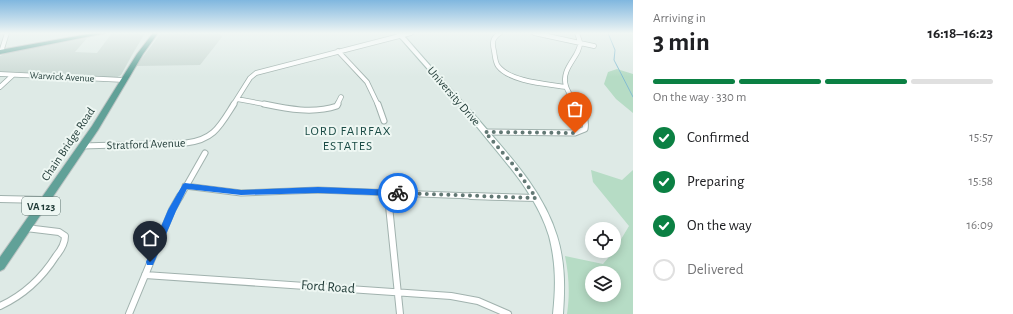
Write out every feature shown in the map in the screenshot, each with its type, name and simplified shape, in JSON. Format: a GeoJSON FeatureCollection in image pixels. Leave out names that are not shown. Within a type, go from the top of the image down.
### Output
{"type":"FeatureCollection","features":[{"type":"Feature","properties":{"kind":"main road"},"geometry":{"type":"LineString","coordinates":[[0,51],[16,48]]}},
{"type":"Feature","properties":{"kind":"main road"},"geometry":{"type":"LineString","coordinates":[[0,51],[19,48]]}},
{"type":"Feature","properties":{"kind":"main road","name":"Chain Bridge Road"},"geometry":{"type":"LineString","coordinates":[[140,54],[143,48]]}},
{"type":"Feature","properties":{"kind":"main road","name":"Chain Bridge Road"},"geometry":{"type":"LineString","coordinates":[[0,266],[110,105],[145,48]]}},
{"type":"Feature","properties":{"kind":"street","name":"Stratford Avenue"},"geometry":{"type":"LineString","coordinates":[[82,146],[168,144],[202,140],[217,130],[250,78],[259,71],[350,48]]}},
{"type":"Feature","properties":{"kind":"street","name":"University Drive"},"geometry":{"type":"LineString","coordinates":[[411,48],[515,167],[536,198],[550,227],[559,261],[561,296],[558,314]]}},
{"type":"Feature","properties":{"kind":"street"},"geometry":{"type":"LineString","coordinates":[[493,48],[498,65],[503,72],[522,79],[566,87]]}},
{"type":"Feature","properties":{"kind":"street"},"geometry":{"type":"LineString","coordinates":[[485,132],[568,133],[584,131],[587,126],[586,119],[566,87],[566,75],[578,48]]}},
{"type":"Feature","properties":{"kind":"street"},"geometry":{"type":"LineString","coordinates":[[338,51],[368,82],[384,121]]}},
{"type":"Feature","properties":{"kind":"street","name":"Warwick Avenue"},"geometry":{"type":"LineString","coordinates":[[0,74],[124,80]]}},
{"type":"Feature","properties":{"kind":"street"},"geometry":{"type":"LineString","coordinates":[[0,87],[13,75]]}},
{"type":"Feature","properties":{"kind":"street"},"geometry":{"type":"LineString","coordinates":[[237,99],[300,111],[325,110],[337,106],[341,97]]}},
{"type":"Feature","properties":{"kind":"street"},"geometry":{"type":"LineString","coordinates":[[129,314],[172,210],[205,153]]}},
{"type":"Feature","properties":{"kind":"street"},"geometry":{"type":"LineString","coordinates":[[185,186],[241,193],[318,190],[536,198]]}},
{"type":"Feature","properties":{"kind":"street"},"geometry":{"type":"LineString","coordinates":[[388,193],[400,314]]}},
{"type":"Feature","properties":{"kind":"street"},"geometry":{"type":"LineString","coordinates":[[0,199],[45,200]]}},
{"type":"Feature","properties":{"kind":"street"},"geometry":{"type":"LineString","coordinates":[[0,306],[8,303],[44,275],[63,247],[65,236],[59,232],[26,228]]}},
{"type":"Feature","properties":{"kind":"street","name":"Ford Road"},"geometry":{"type":"LineString","coordinates":[[145,275],[464,297],[489,304],[508,314]]}},
{"type":"Feature","properties":{"kind":"shaded area"},"geometry":{"type":"Polygon","coordinates":[[[35,48],[79,48],[75,52],[97,53],[101,48],[136,48],[121,75],[116,78],[0,72],[0,56],[6,53],[35,48]]]}},
{"type":"Feature","properties":{"kind":"shaded area"},"geometry":{"type":"Polygon","coordinates":[[[150,48],[214,48],[200,65],[136,66],[150,48]]]}},
{"type":"Feature","properties":{"kind":"green space"},"geometry":{"type":"Polygon","coordinates":[[[617,69],[633,74],[633,113],[616,99],[604,84],[608,72],[617,69]]]}},
{"type":"Feature","properties":{"kind":"green space"},"geometry":{"type":"Polygon","coordinates":[[[591,170],[622,180],[633,170],[633,314],[567,314],[569,285],[565,256],[603,264],[608,258],[621,258],[621,239],[629,226],[593,182],[591,170]]]}},
{"type":"Feature","properties":{"kind":"waterway"},"geometry":{"type":"LineString","coordinates":[[614,48],[614,60],[633,97]]}},
{"type":"Feature","properties":{"kind":"way so far"},"geometry":{"type":"LineString","coordinates":[[398,193],[536,198],[515,167],[485,132],[575,133]]}},
{"type":"Feature","properties":{"kind":"district","name":"LORD FAIRFAX ESTATES"},"geometry":{"type":"Point","coordinates":[348,138]}},
{"type":"Feature","properties":{"kind":"route"},"geometry":{"type":"LineString","coordinates":[[150,262],[172,210],[185,186],[241,193],[318,190],[398,193]]}}]}
